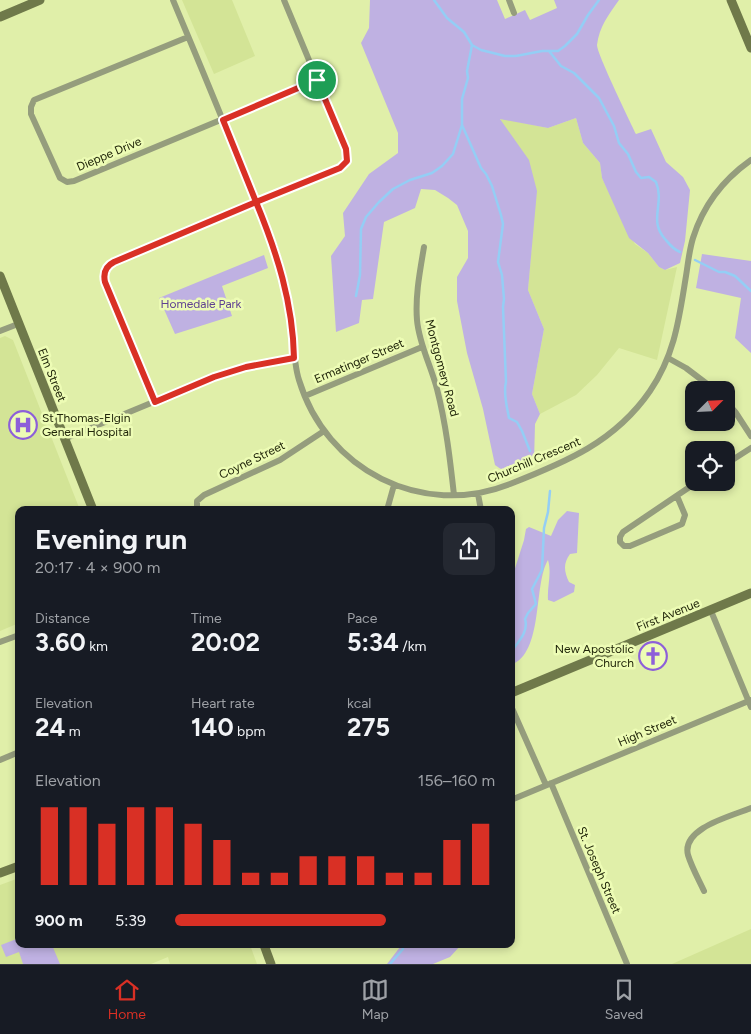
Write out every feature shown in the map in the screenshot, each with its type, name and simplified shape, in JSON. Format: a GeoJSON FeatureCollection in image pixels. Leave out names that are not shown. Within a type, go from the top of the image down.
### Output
{"type":"FeatureCollection","features":[{"type":"Feature","properties":{"kind":"main road"},"geometry":{"type":"LineString","coordinates":[[0,17],[40,0]]}},
{"type":"Feature","properties":{"kind":"main road"},"geometry":{"type":"LineString","coordinates":[[731,0],[751,48]]}},
{"type":"Feature","properties":{"kind":"main road","name":"Elm Street"},"geometry":{"type":"LineString","coordinates":[[0,276],[91,506]]}},
{"type":"Feature","properties":{"kind":"main road","name":"First Avenue"},"geometry":{"type":"LineString","coordinates":[[515,691],[751,593]]}},
{"type":"Feature","properties":{"kind":"main road"},"geometry":{"type":"LineString","coordinates":[[0,873],[15,867]]}},
{"type":"Feature","properties":{"kind":"main road"},"geometry":{"type":"LineString","coordinates":[[265,948],[271,964]]}},
{"type":"Feature","properties":{"kind":"street","name":"Churchill Crescent"},"geometry":{"type":"LineString","coordinates":[[173,0],[272,240],[285,282],[292,318],[294,358],[305,396],[324,431],[358,466],[394,485],[416,492],[435,495],[478,494],[502,488],[578,456],[600,441],[639,405],[657,380],[668,358],[679,324],[690,252],[697,228],[708,205],[720,189],[730,177],[751,160]]}},
{"type":"Feature","properties":{"kind":"street"},"geometry":{"type":"LineString","coordinates":[[155,402],[105,282],[104,275],[106,269],[114,262],[340,168],[347,161],[346,149],[284,0]]}},
{"type":"Feature","properties":{"kind":"street"},"geometry":{"type":"LineString","coordinates":[[508,0],[514,13]]}},
{"type":"Feature","properties":{"kind":"street","name":"Dieppe Drive"},"geometry":{"type":"LineString","coordinates":[[188,37],[37,98],[31,106],[32,116],[57,175],[62,180],[74,181],[317,80]]}},
{"type":"Feature","properties":{"kind":"street","name":"Montgomery Road"},"geometry":{"type":"LineString","coordinates":[[424,247],[417,307],[419,333],[442,406],[454,495]]}},
{"type":"Feature","properties":{"kind":"street"},"geometry":{"type":"LineString","coordinates":[[0,332],[18,324]]}},
{"type":"Feature","properties":{"kind":"street","name":"Ermatinger Street"},"geometry":{"type":"LineString","coordinates":[[305,396],[422,347]]}},
{"type":"Feature","properties":{"kind":"street"},"geometry":{"type":"LineString","coordinates":[[64,439],[214,377],[246,367],[294,358]]}},
{"type":"Feature","properties":{"kind":"street"},"geometry":{"type":"LineString","coordinates":[[668,358],[703,381]]}},
{"type":"Feature","properties":{"kind":"street"},"geometry":{"type":"LineString","coordinates":[[735,412],[751,436]]}},
{"type":"Feature","properties":{"kind":"street","name":"Coyne Street"},"geometry":{"type":"LineString","coordinates":[[197,506],[197,501],[204,495],[280,460],[324,431]]}},
{"type":"Feature","properties":{"kind":"street"},"geometry":{"type":"LineString","coordinates":[[735,458],[751,448]]}},
{"type":"Feature","properties":{"kind":"street"},"geometry":{"type":"LineString","coordinates":[[388,506],[394,485]]}},
{"type":"Feature","properties":{"kind":"street"},"geometry":{"type":"LineString","coordinates":[[677,496],[685,515],[682,524],[630,546],[624,546],[620,542],[623,532],[685,490]]}},
{"type":"Feature","properties":{"kind":"street"},"geometry":{"type":"LineString","coordinates":[[478,494],[480,506]]}},
{"type":"Feature","properties":{"kind":"street"},"geometry":{"type":"LineString","coordinates":[[711,611],[750,703]]}},
{"type":"Feature","properties":{"kind":"street"},"geometry":{"type":"LineString","coordinates":[[0,642],[15,636]]}},
{"type":"Feature","properties":{"kind":"street","name":"High Street"},"geometry":{"type":"LineString","coordinates":[[515,798],[750,703]]}},
{"type":"Feature","properties":{"kind":"street","name":"St. Joseph Street"},"geometry":{"type":"LineString","coordinates":[[515,714],[548,784],[627,964]]}},
{"type":"Feature","properties":{"kind":"street"},"geometry":{"type":"LineString","coordinates":[[0,760],[15,754]]}},
{"type":"Feature","properties":{"kind":"street"},"geometry":{"type":"LineString","coordinates":[[704,891],[688,856],[690,840],[695,833],[703,828],[751,808]]}},
{"type":"Feature","properties":{"kind":"shaded area"},"geometry":{"type":"Polygon","coordinates":[[[182,0],[232,0],[255,56],[214,74],[182,0]]]}},
{"type":"Feature","properties":{"kind":"shaded area"},"geometry":{"type":"Polygon","coordinates":[[[500,118],[548,128],[576,118],[583,143],[600,163],[602,178],[635,244],[648,253],[659,267],[665,270],[677,267],[657,360],[619,348],[597,375],[576,395],[540,414],[532,394],[544,329],[528,290],[532,243],[500,118]]]}},
{"type":"Feature","properties":{"kind":"shaded area","name":"St Thomas-Elgin General Hospital"},"geometry":{"type":"Polygon","coordinates":[[[5,336],[13,340],[78,506],[15,506],[15,625],[0,631],[0,338],[5,336]]]}},
{"type":"Feature","properties":{"kind":"shaded area"},"geometry":{"type":"Polygon","coordinates":[[[15,879],[15,948],[251,948],[257,964],[170,964],[168,957],[151,964],[0,964],[0,885],[15,879]]]}},
{"type":"Feature","properties":{"kind":"shaded area"},"geometry":{"type":"Polygon","coordinates":[[[751,929],[751,964],[672,964],[751,929]]]}},
{"type":"Feature","properties":{"kind":"green space"},"geometry":{"type":"Polygon","coordinates":[[[370,0],[497,0],[505,19],[525,10],[530,20],[557,8],[554,0],[619,0],[602,27],[598,38],[598,51],[636,134],[651,129],[666,162],[683,177],[690,190],[685,241],[680,263],[665,270],[659,267],[648,253],[629,238],[602,178],[600,163],[583,143],[576,118],[548,128],[500,119],[529,160],[537,191],[528,290],[544,329],[532,394],[540,414],[535,424],[534,462],[519,470],[510,472],[495,465],[483,409],[467,353],[457,301],[457,277],[468,258],[468,231],[457,205],[448,198],[435,190],[421,189],[415,208],[384,222],[373,299],[362,300],[359,323],[336,332],[331,256],[345,236],[343,213],[369,174],[398,153],[398,133],[361,43],[369,28],[370,0]]]}},
{"type":"Feature","properties":{"kind":"green space"},"geometry":{"type":"Polygon","coordinates":[[[702,254],[751,261],[751,353],[735,338],[741,298],[696,288],[702,254]]]}},
{"type":"Feature","properties":{"kind":"green space","name":"Homedale Park"},"geometry":{"type":"Polygon","coordinates":[[[264,255],[268,268],[222,286],[232,316],[175,334],[159,298],[264,255]]]}},
{"type":"Feature","properties":{"kind":"green space"},"geometry":{"type":"Polygon","coordinates":[[[567,511],[579,513],[577,553],[570,554],[565,568],[569,582],[575,585],[574,592],[554,602],[548,600],[550,570],[548,560],[543,571],[529,647],[521,658],[515,662],[515,568],[526,529],[529,527],[551,536],[558,520],[567,511]]]}},
{"type":"Feature","properties":{"kind":"green space"},"geometry":{"type":"Polygon","coordinates":[[[15,940],[15,948],[53,948],[60,964],[23,964],[19,952],[6,957],[1,945],[15,940]]]}},
{"type":"Feature","properties":{"kind":"green space"},"geometry":{"type":"Polygon","coordinates":[[[399,948],[458,948],[450,957],[433,964],[387,964],[399,948]]]}},
{"type":"Feature","properties":{"kind":"waterway"},"geometry":{"type":"LineString","coordinates":[[434,0],[447,18],[464,32],[472,45],[481,50],[505,56],[542,51],[558,51],[577,34],[599,0]]}},
{"type":"Feature","properties":{"kind":"waterway"},"geometry":{"type":"LineString","coordinates":[[356,296],[360,275],[361,229],[366,217],[393,189],[410,180],[432,173],[442,166],[453,154],[462,125],[462,99],[468,78],[467,71],[472,45]]}},
{"type":"Feature","properties":{"kind":"waterway"},"geometry":{"type":"LineString","coordinates":[[549,51],[561,66],[574,73],[599,98],[614,126],[619,143],[628,154],[636,172],[641,178],[649,177],[656,182],[659,198],[657,218],[660,232],[673,248],[680,252]]}},
{"type":"Feature","properties":{"kind":"waterway"},"geometry":{"type":"LineString","coordinates":[[462,125],[481,168],[492,186],[503,224],[498,262],[502,275],[504,299],[506,400],[509,418],[517,422],[530,451]]}},
{"type":"Feature","properties":{"kind":"waterway"},"geometry":{"type":"LineString","coordinates":[[695,260],[719,272],[735,276],[751,291]]}},
{"type":"Feature","properties":{"kind":"waterway"},"geometry":{"type":"LineString","coordinates":[[515,647],[524,633],[525,619],[536,604],[532,589],[542,570],[544,528],[550,491]]}},
{"type":"Feature","properties":{"kind":"waterway"},"geometry":{"type":"LineString","coordinates":[[390,964],[403,948]]}},
{"type":"Feature","properties":{"kind":"place","name":"St Thomas-Elgin General Hospital"},"geometry":{"type":"Point","coordinates":[23,425]}},
{"type":"Feature","properties":{"kind":"place","name":"New Apostolic Church"},"geometry":{"type":"Point","coordinates":[653,656]}},
{"type":"Feature","properties":{"kind":"route"},"geometry":{"type":"LineString","coordinates":[[317,80],[223,120],[256,202],[109,264],[106,269],[104,275],[105,282],[155,402],[214,377],[254,364],[294,358],[292,318],[285,282],[272,240],[256,202],[340,168],[347,161],[346,149],[317,80]]}}]}
